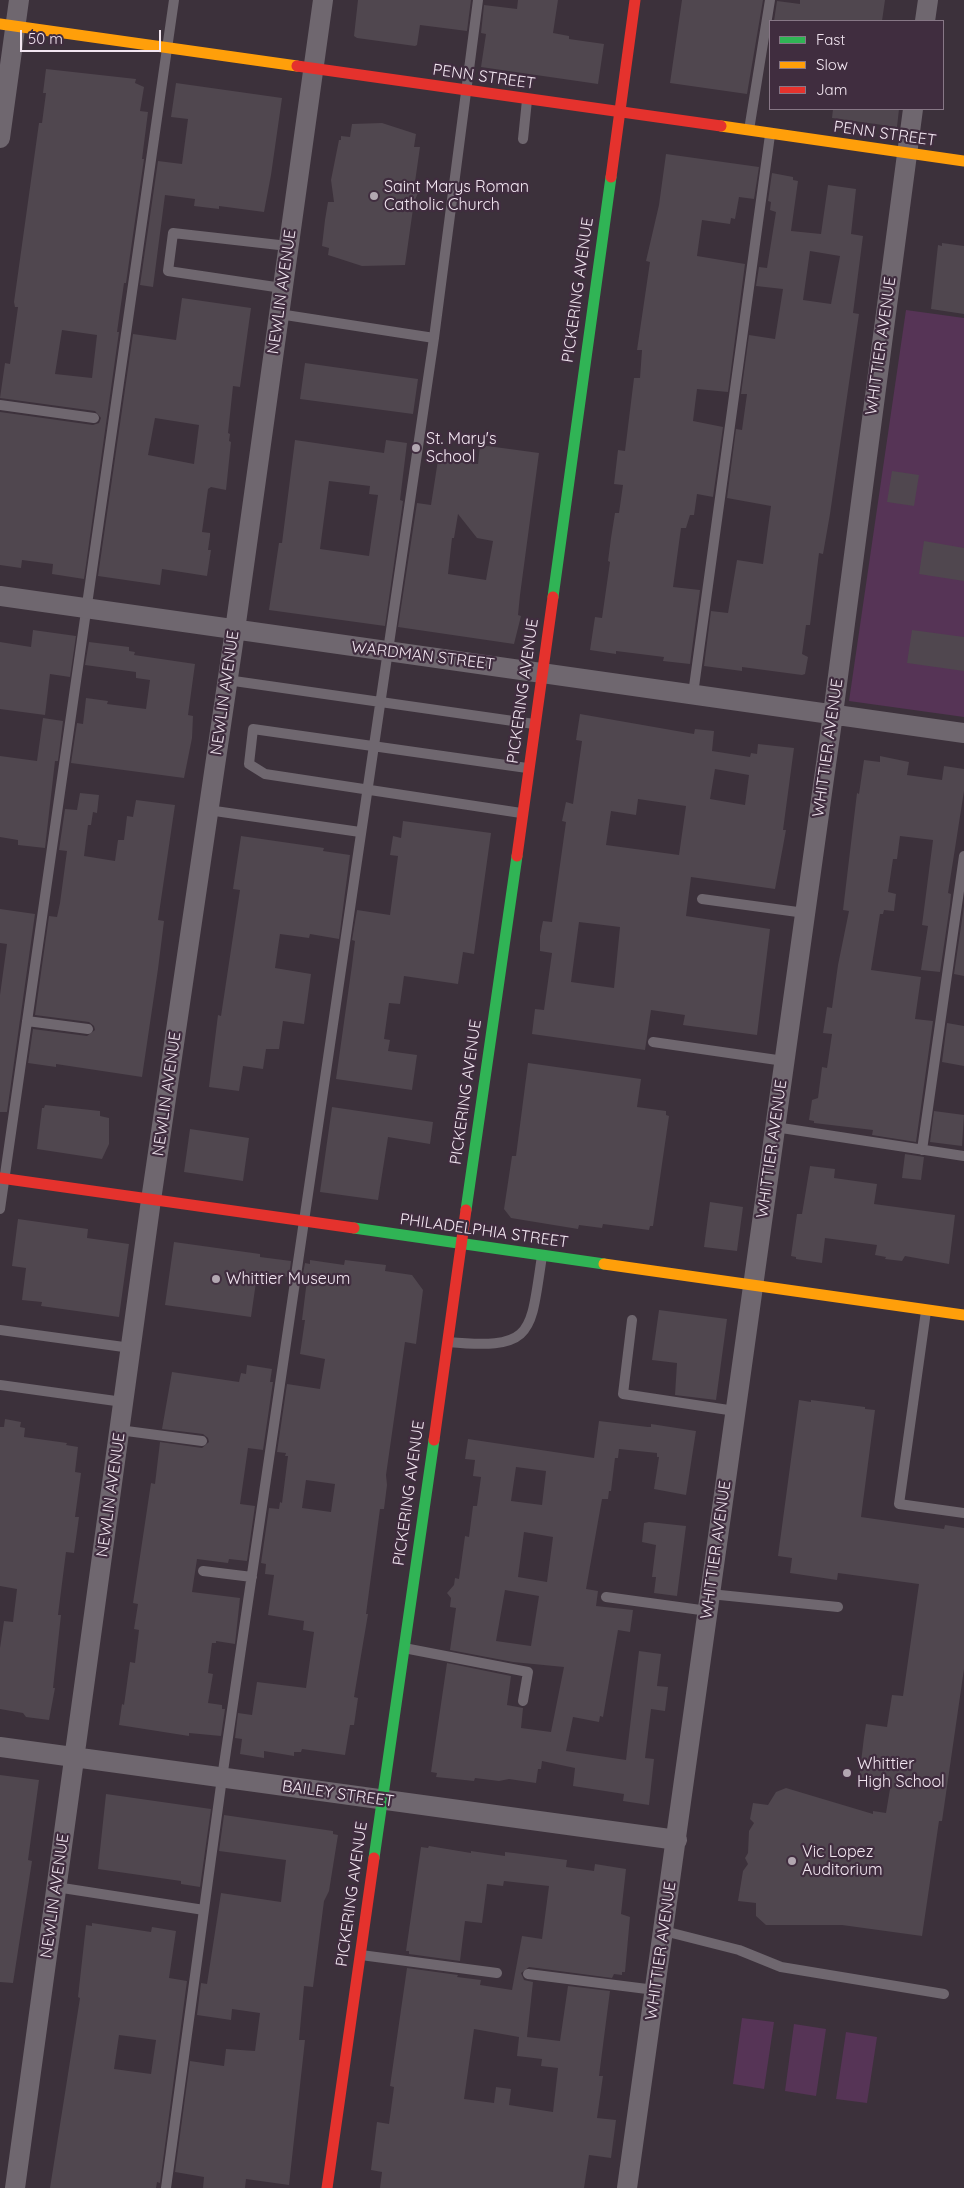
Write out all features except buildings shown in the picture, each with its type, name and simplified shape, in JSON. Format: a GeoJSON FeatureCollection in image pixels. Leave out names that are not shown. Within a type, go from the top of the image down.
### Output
{"type":"FeatureCollection","features":[{"type":"Feature","properties":{"kind":"street"},"geometry":{"type":"LineString","coordinates":[[0,138],[8,25],[19,0]]}},
{"type":"Feature","properties":{"kind":"street","name":"NEWLIN AVENUE"},"geometry":{"type":"LineString","coordinates":[[14,2188],[151,1200],[235,630],[323,0]]}},
{"type":"Feature","properties":{"kind":"street","name":"PICKERING AVENUE"},"geometry":{"type":"LineString","coordinates":[[327,2188],[446,1342],[543,672],[635,0]]}},
{"type":"Feature","properties":{"kind":"street"},"geometry":{"type":"LineString","coordinates":[[925,20],[928,0]]}},
{"type":"Feature","properties":{"kind":"street","name":"PENN STREET"},"geometry":{"type":"LineString","coordinates":[[8,25],[964,161]]}},
{"type":"Feature","properties":{"kind":"street","name":"WHITTIER AVENUE"},"geometry":{"type":"LineString","coordinates":[[626,2188],[677,1840],[833,714],[913,110]]}},
{"type":"Feature","properties":{"kind":"street","name":"WARDMAN STREET"},"geometry":{"type":"LineString","coordinates":[[0,596],[964,733]]}},
{"type":"Feature","properties":{"kind":"street","name":"PHILADELPHIA STREET"},"geometry":{"type":"LineString","coordinates":[[2,1179],[964,1316]]}},
{"type":"Feature","properties":{"kind":"street","name":"BAILEY STREET"},"geometry":{"type":"LineString","coordinates":[[0,1746],[75,1758],[677,1840]]}},
{"type":"Feature","properties":{"kind":"lane"},"geometry":{"type":"LineString","coordinates":[[0,1210],[2,1179],[88,609],[174,0]]}},
{"type":"Feature","properties":{"kind":"lane"},"geometry":{"type":"LineString","coordinates":[[166,2188],[222,1778],[378,703],[434,338],[478,0]]}},
{"type":"Feature","properties":{"kind":"lane"},"geometry":{"type":"LineString","coordinates":[[749,131],[770,0]]}},
{"type":"Feature","properties":{"kind":"lane"},"geometry":{"type":"LineString","coordinates":[[523,139],[527,99]]}},
{"type":"Feature","properties":{"kind":"lane"},"geometry":{"type":"LineString","coordinates":[[692,694],[770,134]]}},
{"type":"Feature","properties":{"kind":"lane"},"geometry":{"type":"LineString","coordinates":[[282,288],[168,271],[173,233],[288,246]]}},
{"type":"Feature","properties":{"kind":"lane"},"geometry":{"type":"LineString","coordinates":[[278,314],[434,338]]}},
{"type":"Feature","properties":{"kind":"lane"},"geometry":{"type":"LineString","coordinates":[[0,405],[94,418]]}},
{"type":"Feature","properties":{"kind":"lane"},"geometry":{"type":"LineString","coordinates":[[227,680],[535,724]]}},
{"type":"Feature","properties":{"kind":"lane"},"geometry":{"type":"LineString","coordinates":[[522,813],[265,774],[249,764],[253,729],[529,769]]}},
{"type":"Feature","properties":{"kind":"lane"},"geometry":{"type":"LineString","coordinates":[[208,810],[360,832]]}},
{"type":"Feature","properties":{"kind":"lane"},"geometry":{"type":"LineString","coordinates":[[922,1150],[964,856]]}},
{"type":"Feature","properties":{"kind":"lane"},"geometry":{"type":"LineString","coordinates":[[702,899],[805,913]]}},
{"type":"Feature","properties":{"kind":"lane"},"geometry":{"type":"LineString","coordinates":[[27,1021],[88,1029]]}},
{"type":"Feature","properties":{"kind":"lane"},"geometry":{"type":"LineString","coordinates":[[653,1042],[784,1060]]}},
{"type":"Feature","properties":{"kind":"lane"},"geometry":{"type":"LineString","coordinates":[[775,1127],[964,1156]]}},
{"type":"Feature","properties":{"kind":"lane"},"geometry":{"type":"LineString","coordinates":[[446,1342],[484,1345],[498,1344],[510,1340],[528,1327],[532,1317],[542,1256]]}},
{"type":"Feature","properties":{"kind":"lane"},"geometry":{"type":"LineString","coordinates":[[926,1310],[899,1504],[964,1513]]}},
{"type":"Feature","properties":{"kind":"lane"},"geometry":{"type":"LineString","coordinates":[[632,1320],[623,1394],[735,1411]]}},
{"type":"Feature","properties":{"kind":"lane"},"geometry":{"type":"LineString","coordinates":[[0,1330],[131,1348]]}},
{"type":"Feature","properties":{"kind":"lane"},"geometry":{"type":"LineString","coordinates":[[0,1384],[123,1402]]}},
{"type":"Feature","properties":{"kind":"lane"},"geometry":{"type":"LineString","coordinates":[[119,1430],[202,1441]]}},
{"type":"Feature","properties":{"kind":"lane"},"geometry":{"type":"LineString","coordinates":[[202,1571],[252,1577]]}},
{"type":"Feature","properties":{"kind":"lane"},"geometry":{"type":"LineString","coordinates":[[606,1596],[709,1603],[838,1607]]}},
{"type":"Feature","properties":{"kind":"lane"},"geometry":{"type":"LineString","coordinates":[[403,1648],[528,1672],[523,1701]]}},
{"type":"Feature","properties":{"kind":"lane"},"geometry":{"type":"LineString","coordinates":[[56,1887],[204,1910]]}},
{"type":"Feature","properties":{"kind":"lane"},"geometry":{"type":"LineString","coordinates":[[664,1931],[739,1950],[782,1967],[944,1994]]}},
{"type":"Feature","properties":{"kind":"lane"},"geometry":{"type":"LineString","coordinates":[[360,1955],[497,1974]]}},
{"type":"Feature","properties":{"kind":"lane"},"geometry":{"type":"LineString","coordinates":[[528,1974],[655,1990]]}},
{"type":"Feature","properties":{"kind":"shaded area"},"geometry":{"type":"Polygon","coordinates":[[[906,310],[964,318],[964,717],[849,701],[906,310]]]}},
{"type":"Feature","properties":{"kind":"shaded area"},"geometry":{"type":"Polygon","coordinates":[[[742,2018],[774,2022],[764,2089],[733,2084],[742,2018]]]}},
{"type":"Feature","properties":{"kind":"shaded area"},"geometry":{"type":"Polygon","coordinates":[[[794,2024],[826,2029],[816,2096],[785,2091],[794,2024]]]}},
{"type":"Feature","properties":{"kind":"shaded area"},"geometry":{"type":"Polygon","coordinates":[[[846,2032],[877,2037],[867,2103],[836,2099],[846,2032]]]}},
{"type":"Feature","properties":{"kind":"traffic: fast"},"geometry":{"type":"LineString","coordinates":[[553,597],[611,177]]}},
{"type":"Feature","properties":{"kind":"traffic: fast"},"geometry":{"type":"LineString","coordinates":[[466,1210],[517,856]]}},
{"type":"Feature","properties":{"kind":"traffic: fast"},"geometry":{"type":"LineString","coordinates":[[354,1228],[604,1264]]}},
{"type":"Feature","properties":{"kind":"traffic: fast"},"geometry":{"type":"LineString","coordinates":[[374,1858],[434,1440]]}},
{"type":"Feature","properties":{"kind":"traffic: slow"},"geometry":{"type":"LineString","coordinates":[[0,24],[297,66]]}},
{"type":"Feature","properties":{"kind":"traffic: slow"},"geometry":{"type":"LineString","coordinates":[[721,126],[964,161]]}},
{"type":"Feature","properties":{"kind":"traffic: slow"},"geometry":{"type":"LineString","coordinates":[[604,1264],[964,1315]]}},
{"type":"Feature","properties":{"kind":"traffic: jam"},"geometry":{"type":"LineString","coordinates":[[611,177],[635,0]]}},
{"type":"Feature","properties":{"kind":"traffic: jam"},"geometry":{"type":"LineString","coordinates":[[297,66],[721,126]]}},
{"type":"Feature","properties":{"kind":"traffic: jam"},"geometry":{"type":"LineString","coordinates":[[517,856],[553,597]]}},
{"type":"Feature","properties":{"kind":"traffic: jam"},"geometry":{"type":"LineString","coordinates":[[0,1178],[354,1228]]}},
{"type":"Feature","properties":{"kind":"traffic: jam"},"geometry":{"type":"LineString","coordinates":[[434,1440],[466,1210]]}},
{"type":"Feature","properties":{"kind":"traffic: jam"},"geometry":{"type":"LineString","coordinates":[[327,2188],[374,1858]]}},
{"type":"Feature","properties":{"kind":"place","name":"Saint Marys Roman Catholic Church"},"geometry":{"type":"Point","coordinates":[374,196]}},
{"type":"Feature","properties":{"kind":"place","name":"St. Mary's School"},"geometry":{"type":"Point","coordinates":[416,448]}},
{"type":"Feature","properties":{"kind":"place","name":"Whittier Museum"},"geometry":{"type":"Point","coordinates":[216,1279]}},
{"type":"Feature","properties":{"kind":"place","name":"Whittier High School"},"geometry":{"type":"Point","coordinates":[847,1773]}},
{"type":"Feature","properties":{"kind":"place","name":"Vic Lopez Auditorium"},"geometry":{"type":"Point","coordinates":[792,1861]}}]}
